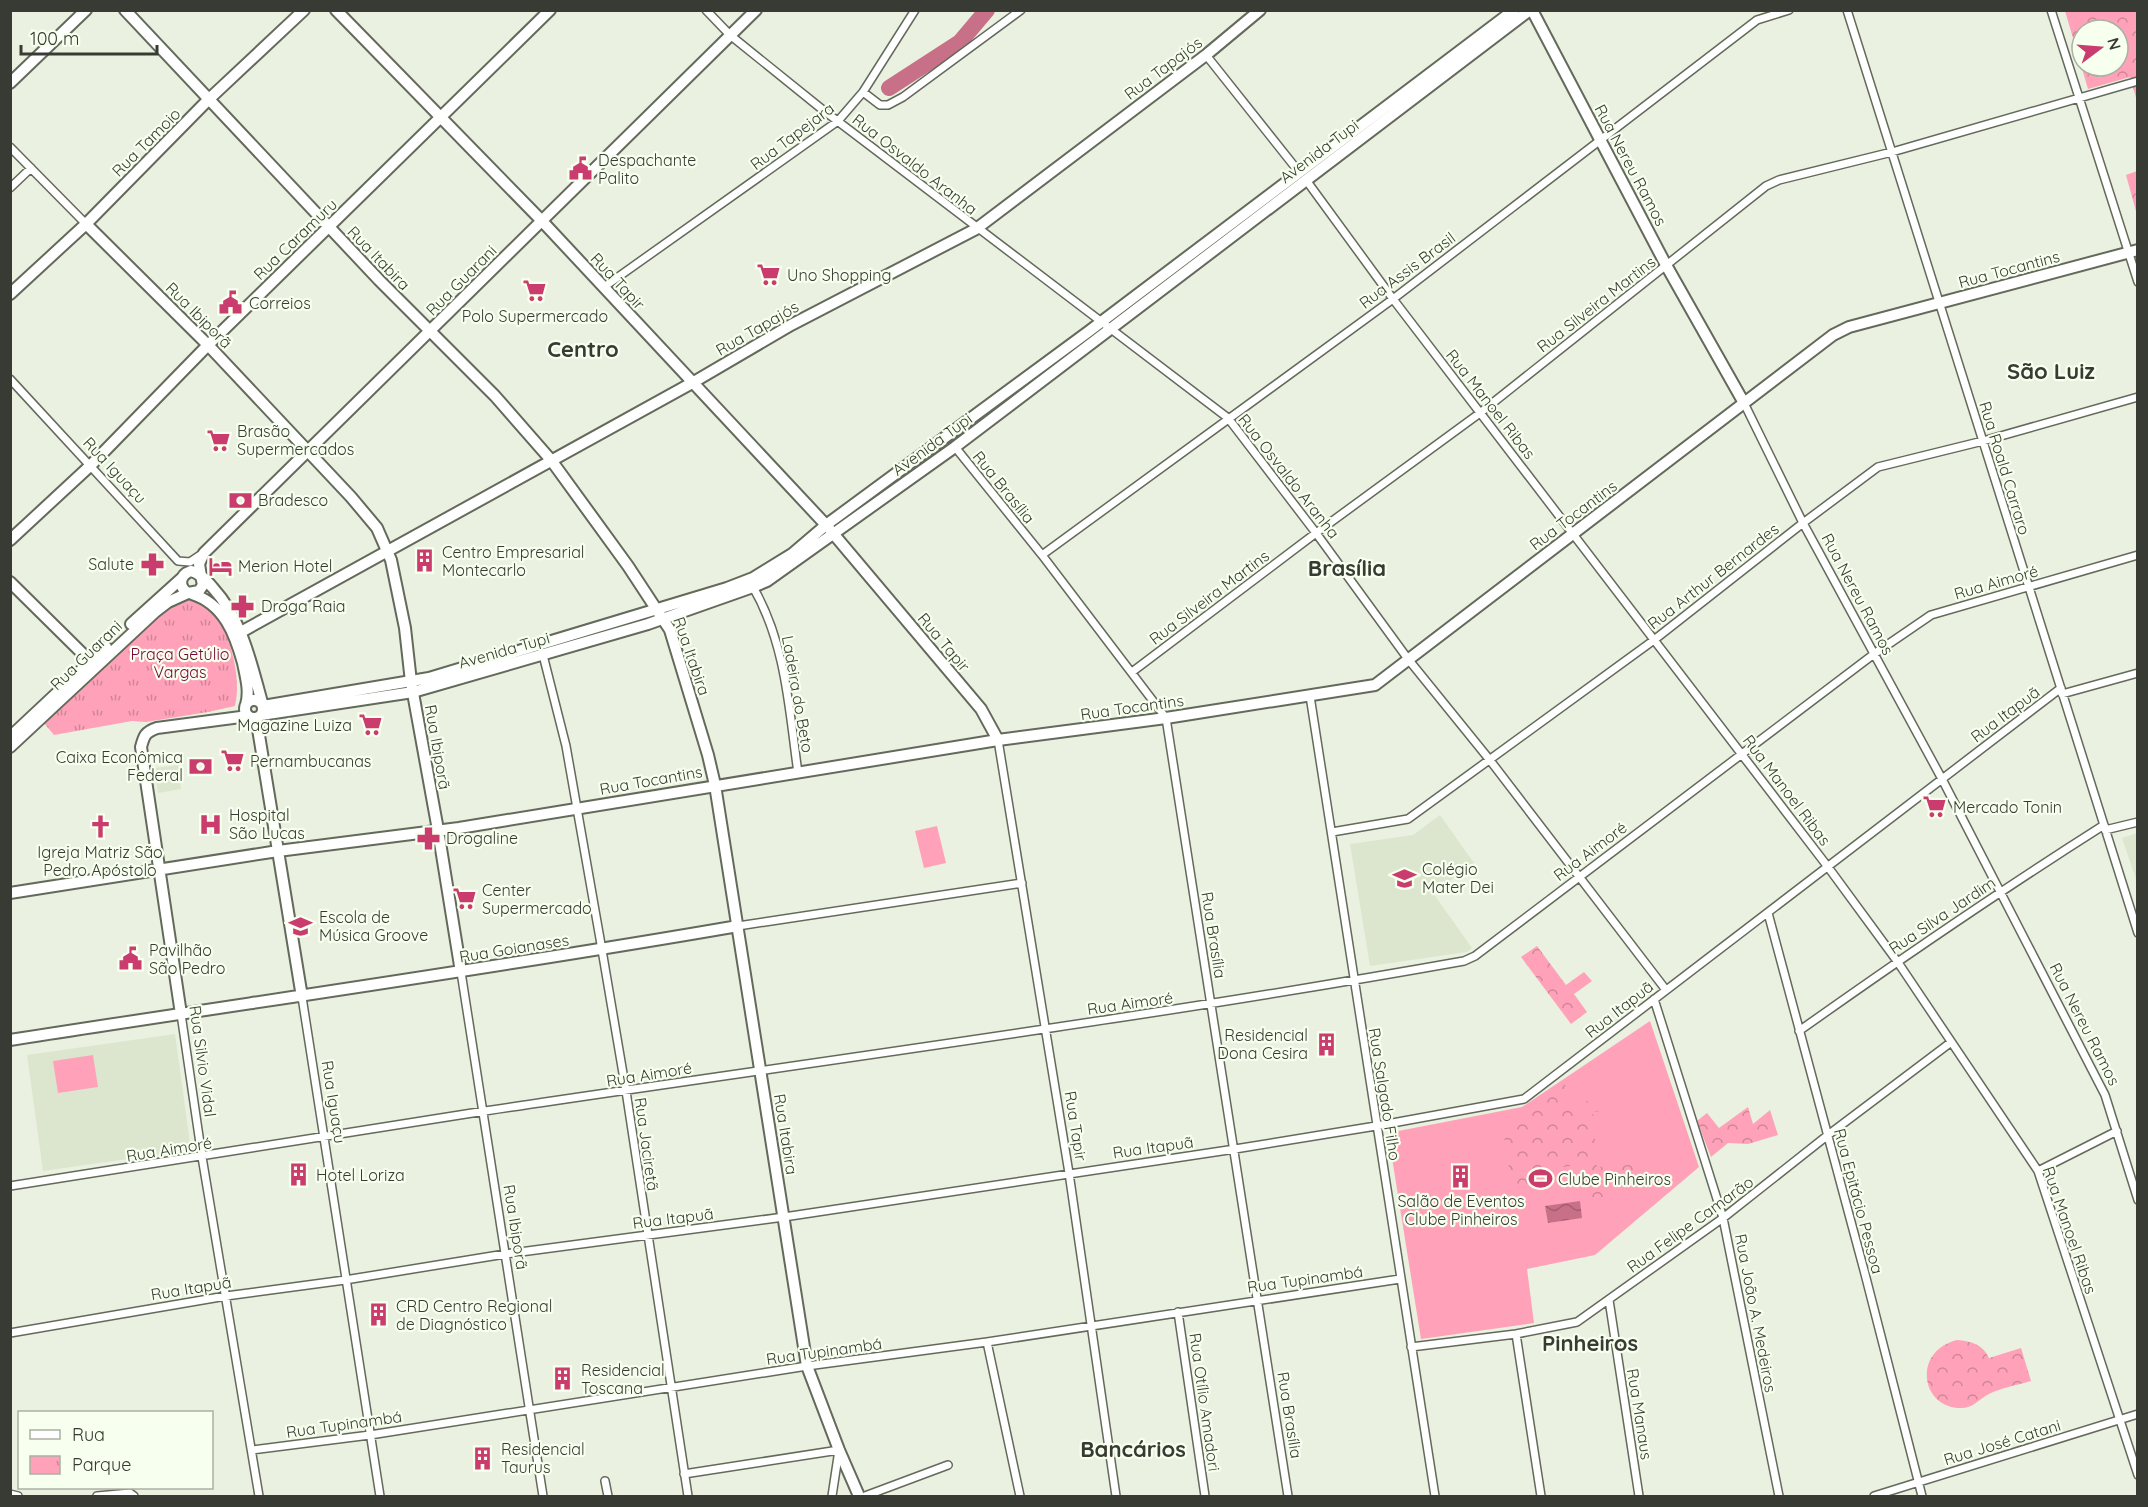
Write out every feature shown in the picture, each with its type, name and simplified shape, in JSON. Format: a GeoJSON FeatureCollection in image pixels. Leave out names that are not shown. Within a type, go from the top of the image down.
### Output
{"type":"FeatureCollection","features":[{"type":"Feature","properties":{"kind":"street"},"geometry":{"type":"LineString","coordinates":[[10,83],[86,10]]}},
{"type":"Feature","properties":{"kind":"street","name":"Rua Itabira"},"geometry":{"type":"LineString","coordinates":[[125,10],[329,228],[429,332],[495,396],[551,460],[661,614],[670,630],[708,754],[715,785],[807,1366],[859,1497]]}},
{"type":"Feature","properties":{"kind":"street","name":"Rua Tamoio"},"geometry":{"type":"LineString","coordinates":[[10,294],[86,224],[208,100],[304,10]]}},
{"type":"Feature","properties":{"kind":"street","name":"Rua Tapir"},"geometry":{"type":"LineString","coordinates":[[336,10],[542,220],[830,530],[981,709],[998,740],[1069,1173],[1116,1497]]}},
{"type":"Feature","properties":{"kind":"street","name":"Rua Caramuru"},"geometry":{"type":"LineString","coordinates":[[10,540],[91,465],[208,345],[550,10]]}},
{"type":"Feature","properties":{"kind":"street","name":"Rua Osvaldo Aranha"},"geometry":{"type":"LineString","coordinates":[[706,10],[730,35],[838,122],[976,229],[1111,328],[1228,418],[1408,659],[1489,759],[1665,990]]}},
{"type":"Feature","properties":{"kind":"street","name":"Rua Guarani"},"geometry":{"type":"LineString","coordinates":[[204,553],[756,10]]}},
{"type":"Feature","properties":{"kind":"street","name":"Rua Tapejara"},"geometry":{"type":"LineString","coordinates":[[604,287],[838,122],[863,92],[915,10]]}},
{"type":"Feature","properties":{"kind":"street"},"geometry":{"type":"LineString","coordinates":[[863,92],[880,105],[888,105],[903,97],[1021,10]]}},
{"type":"Feature","properties":{"kind":"street","name":"Rua Tapajós"},"geometry":{"type":"LineString","coordinates":[[241,632],[692,383],[791,325],[976,229],[1206,54],[1260,10]]}},
{"type":"Feature","properties":{"kind":"street","name":"Avenida Tupi"},"geometry":{"type":"LineString","coordinates":[[262,711],[412,687],[543,655],[661,614],[753,578],[955,447],[1111,328],[1514,10]]}},
{"type":"Feature","properties":{"kind":"street","name":"Avenida Tupi"},"geometry":{"type":"LineString","coordinates":[[412,687],[753,588],[786,568],[830,530],[1100,321],[1531,10]]}},
{"type":"Feature","properties":{"kind":"street","name":"Rua Nereu Ramos"},"geometry":{"type":"LineString","coordinates":[[1531,10],[1666,265],[1744,403],[1803,523],[1942,779],[2105,1095],[2137,1199]]}},
{"type":"Feature","properties":{"kind":"street","name":"Rua Assis Brasil"},"geometry":{"type":"LineString","coordinates":[[1042,555],[1392,299],[1757,20],[1789,10]]}},
{"type":"Feature","properties":{"kind":"street","name":"Rua Roald Carraro"},"geometry":{"type":"LineString","coordinates":[[1847,10],[2138,933]]}},
{"type":"Feature","properties":{"kind":"street"},"geometry":{"type":"LineString","coordinates":[[2051,10],[2079,98],[2133,251],[2138,282]]}},
{"type":"Feature","properties":{"kind":"street","name":"Rua Manoel Ribas"},"geometry":{"type":"LineString","coordinates":[[1206,54],[1303,176],[1392,299],[1574,533],[1828,867],[1896,961],[2038,1171],[2138,1475]]}},
{"type":"Feature","properties":{"kind":"street","name":"Rua Silveira Martins"},"geometry":{"type":"LineString","coordinates":[[1132,672],[1480,413],[1766,186],[1779,180],[1892,152],[2138,81]]}},
{"type":"Feature","properties":{"kind":"street","name":"Rua Ibiporã"},"geometry":{"type":"LineString","coordinates":[[10,147],[208,345],[308,452],[377,528],[388,552],[405,628],[412,687],[484,1111],[543,1497]]}},
{"type":"Feature","properties":{"kind":"street"},"geometry":{"type":"LineString","coordinates":[[10,188],[31,168]]}},
{"type":"Feature","properties":{"kind":"street","name":"Rua Tocantins"},"geometry":{"type":"LineString","coordinates":[[10,892],[279,851],[438,831],[998,740],[1166,718],[1375,685],[1833,335],[1849,327],[2133,251]]}},
{"type":"Feature","properties":{"kind":"street","name":"Rua Iguaçu"},"geometry":{"type":"LineString","coordinates":[[10,379],[178,561]]}},
{"type":"Feature","properties":{"kind":"street","name":"Rua Arthur Bernardes"},"geometry":{"type":"LineString","coordinates":[[1332,832],[1408,819],[1654,640],[1878,467],[1983,441],[2138,397]]}},
{"type":"Feature","properties":{"kind":"street","name":"Rua Brasília"},"geometry":{"type":"LineString","coordinates":[[955,447],[1042,555],[1166,718],[1288,1497]]}},
{"type":"Feature","properties":{"kind":"street"},"geometry":{"type":"LineString","coordinates":[[204,553],[199,564],[202,588],[190,594],[182,589],[183,572],[178,561],[190,561],[204,553]]}},
{"type":"Feature","properties":{"kind":"street","name":"Rua Aimoré"},"geometry":{"type":"LineString","coordinates":[[10,1186],[484,1111],[1211,1005],[1464,962],[1475,956],[1874,654],[1931,615],[2138,555]]}},
{"type":"Feature","properties":{"kind":"street"},"geometry":{"type":"LineString","coordinates":[[182,578],[191,571],[201,576],[230,610],[241,632],[262,711]]}},
{"type":"Feature","properties":{"kind":"street","name":"Rua Guarani"},"geometry":{"type":"LineString","coordinates":[[10,737],[182,578]]}},
{"type":"Feature","properties":{"kind":"street"},"geometry":{"type":"LineString","coordinates":[[10,582],[90,662]]}},
{"type":"Feature","properties":{"kind":"street","name":"Ladeira do Beto"},"geometry":{"type":"LineString","coordinates":[[753,588],[764,606],[779,649],[798,773]]}},
{"type":"Feature","properties":{"kind":"street","name":"Rua Guarani"},"geometry":{"type":"LineString","coordinates":[[10,747],[155,612],[168,602],[190,594]]}},
{"type":"Feature","properties":{"kind":"street","name":"Rua Iguaçu"},"geometry":{"type":"LineString","coordinates":[[190,594],[210,602],[230,627],[246,679],[247,710],[258,729],[380,1497]]}},
{"type":"Feature","properties":{"kind":"street","name":"Rua Jaciretã"},"geometry":{"type":"LineString","coordinates":[[543,655],[566,746],[603,950],[688,1497]]}},
{"type":"Feature","properties":{"kind":"street","name":"Rua Itapuã"},"geometry":{"type":"LineString","coordinates":[[10,1332],[226,1296],[345,1280],[505,1254],[784,1217],[1234,1149],[1524,1099],[1942,779],[2062,691],[2138,673]]}},
{"type":"Feature","properties":{"kind":"street","name":"Rua Salgado Filho"},"geometry":{"type":"LineString","coordinates":[[1310,696],[1435,1497]]}},
{"type":"Feature","properties":{"kind":"street"},"geometry":{"type":"LineString","coordinates":[[253,699],[258,700],[262,711],[254,718],[247,710],[253,699]]}},
{"type":"Feature","properties":{"kind":"street","name":"Rua Silvio Vidal"},"geometry":{"type":"LineString","coordinates":[[247,710],[148,731],[141,747],[202,1157],[259,1497]]}},
{"type":"Feature","properties":{"kind":"street","name":"Rua Silva Jardim"},"geometry":{"type":"LineString","coordinates":[[1799,1031],[1896,961],[2000,891],[2104,828],[2138,822]]}},
{"type":"Feature","properties":{"kind":"street","name":"Rua Goianases"},"geometry":{"type":"LineString","coordinates":[[10,1040],[302,997],[603,950],[738,926],[1022,883]]}},
{"type":"Feature","properties":{"kind":"street","name":"Rua Epitácio Pessoa"},"geometry":{"type":"LineString","coordinates":[[1768,913],[1922,1497]]}},
{"type":"Feature","properties":{"kind":"street","name":"Rua João A. Medeiros"},"geometry":{"type":"LineString","coordinates":[[1654,999],[1723,1218],[1779,1497]]}},
{"type":"Feature","properties":{"kind":"street","name":"Rua Felipe Camarão"},"geometry":{"type":"LineString","coordinates":[[1411,1347],[1516,1334],[1577,1322],[1723,1218],[1950,1043]]}},
{"type":"Feature","properties":{"kind":"street"},"geometry":{"type":"LineString","coordinates":[[2038,1171],[2116,1131]]}},
{"type":"Feature","properties":{"kind":"street","name":"Rua Tupinambá"},"geometry":{"type":"LineString","coordinates":[[252,1450],[370,1435],[807,1366],[987,1342],[1092,1324],[1400,1279]]}},
{"type":"Feature","properties":{"kind":"street","name":"Rua Manaus"},"geometry":{"type":"LineString","coordinates":[[1609,1300],[1639,1497]]}},
{"type":"Feature","properties":{"kind":"street","name":"Rua Otílio Amadori"},"geometry":{"type":"LineString","coordinates":[[1178,1312],[1205,1496]]}},
{"type":"Feature","properties":{"kind":"street"},"geometry":{"type":"LineString","coordinates":[[1516,1334],[1541,1497]]}},
{"type":"Feature","properties":{"kind":"street"},"geometry":{"type":"LineString","coordinates":[[987,1342],[1020,1497]]}},
{"type":"Feature","properties":{"kind":"street","name":"Rua José Catani"},"geometry":{"type":"LineString","coordinates":[[1874,1497],[2138,1414]]}},
{"type":"Feature","properties":{"kind":"street"},"geometry":{"type":"LineString","coordinates":[[684,1474],[839,1450],[832,1497]]}},
{"type":"Feature","properties":{"kind":"street"},"geometry":{"type":"LineString","coordinates":[[865,1497],[948,1465]]}},
{"type":"Feature","properties":{"kind":"street"},"geometry":{"type":"LineString","coordinates":[[605,1481],[608,1497]]}},
{"type":"Feature","properties":{"kind":"street"},"geometry":{"type":"LineString","coordinates":[[97,1497],[130,1493],[134,1496]]}},
{"type":"Feature","properties":{"kind":"street"},"geometry":{"type":"LineString","coordinates":[[10,1494],[18,1497]]}},
{"type":"Feature","properties":{"kind":"shaded area"},"geometry":{"type":"Polygon","coordinates":[[[178,765],[181,789],[158,793],[154,768],[178,765]]]}},
{"type":"Feature","properties":{"kind":"shaded area","name":"Colégio Mater Dei"},"geometry":{"type":"Polygon","coordinates":[[[1440,815],[1474,863],[1433,893],[1472,948],[1467,952],[1370,966],[1350,844],[1413,835],[1440,815]]]}},
{"type":"Feature","properties":{"kind":"shaded area"},"geometry":{"type":"Polygon","coordinates":[[[2138,833],[2137,882],[2122,838],[2138,833]]]}},
{"type":"Feature","properties":{"kind":"shaded area"},"geometry":{"type":"Polygon","coordinates":[[[175,1034],[191,1150],[43,1171],[27,1055],[175,1034]]]}},
{"type":"Feature","properties":{"kind":"green space"},"geometry":{"type":"Polygon","coordinates":[[[2065,11],[2137,11],[2137,101],[2130,77],[2130,18],[2070,18],[2070,28],[2065,11]]]}},
{"type":"Feature","properties":{"kind":"green space"},"geometry":{"type":"Polygon","coordinates":[[[2085,78],[2126,78],[2088,89],[2085,78]]]}},
{"type":"Feature","properties":{"kind":"green space"},"geometry":{"type":"Polygon","coordinates":[[[2138,171],[2137,215],[2126,175],[2138,171]]]}},
{"type":"Feature","properties":{"kind":"green space","name":"Praça Getúlio Vargas"},"geometry":{"type":"Polygon","coordinates":[[[183,599],[202,602],[211,610],[226,634],[237,680],[235,706],[54,735],[43,722],[159,611],[183,599]]]}},
{"type":"Feature","properties":{"kind":"green space"},"geometry":{"type":"Polygon","coordinates":[[[937,826],[946,863],[924,868],[915,831],[937,826]]]}},
{"type":"Feature","properties":{"kind":"green space"},"geometry":{"type":"Polygon","coordinates":[[[1537,946],[1566,985],[1584,972],[1592,981],[1574,994],[1587,1012],[1571,1024],[1521,957],[1537,946]]]}},
{"type":"Feature","properties":{"kind":"green space","name":"Clube Pinheiros"},"geometry":{"type":"Polygon","coordinates":[[[1650,1021],[1699,1167],[1595,1255],[1527,1269],[1534,1323],[1421,1339],[1388,1133],[1522,1107],[1650,1021]]]}},
{"type":"Feature","properties":{"kind":"green space"},"geometry":{"type":"Polygon","coordinates":[[[93,1055],[98,1087],[58,1093],[53,1061],[93,1055]]]}},
{"type":"Feature","properties":{"kind":"green space"},"geometry":{"type":"Polygon","coordinates":[[[1563,1082],[1579,1106],[1592,1098],[1600,1111],[1593,1112],[1597,1167],[1646,1164],[1593,1211],[1586,1164],[1547,1169],[1549,1183],[1512,1188],[1502,1123],[1563,1082]]]}},
{"type":"Feature","properties":{"kind":"green space"},"geometry":{"type":"Polygon","coordinates":[[[1748,1107],[1753,1124],[1770,1110],[1778,1135],[1748,1144],[1728,1143],[1711,1157],[1697,1121],[1707,1113],[1719,1128],[1748,1107]]]}},
{"type":"Feature","properties":{"kind":"green space"},"geometry":{"type":"Polygon","coordinates":[[[1957,1340],[1976,1344],[1989,1358],[2021,1348],[2031,1381],[1987,1395],[1967,1407],[1946,1405],[1936,1398],[1930,1389],[1927,1377],[1928,1366],[1933,1355],[1943,1346],[1957,1340]]]}},
{"type":"Feature","properties":{"kind":"water"},"geometry":{"type":"Polygon","coordinates":[[[1580,1201],[1582,1218],[1548,1223],[1545,1206],[1580,1201]]]}},
{"type":"Feature","properties":{"kind":"waterway"},"geometry":{"type":"LineString","coordinates":[[889,88],[960,42],[987,10]]}},
{"type":"Feature","properties":{"kind":"place","name":"Despachante Palito"},"geometry":{"type":"Point","coordinates":[580,169]}},
{"type":"Feature","properties":{"kind":"place","name":"Uno Shopping"},"geometry":{"type":"Point","coordinates":[769,275]}},
{"type":"Feature","properties":{"kind":"place","name":"Polo Supermercado"},"geometry":{"type":"Point","coordinates":[535,291]}},
{"type":"Feature","properties":{"kind":"place","name":"Correios"},"geometry":{"type":"Point","coordinates":[231,303]}},
{"type":"Feature","properties":{"kind":"place","name":"Brasão Supermercados"},"geometry":{"type":"Point","coordinates":[219,440]}},
{"type":"Feature","properties":{"kind":"place","name":"Bradesco"},"geometry":{"type":"Point","coordinates":[240,500]}},
{"type":"Feature","properties":{"kind":"place","name":"Centro Empresarial Montecarlo"},"geometry":{"type":"Point","coordinates":[424,561]}},
{"type":"Feature","properties":{"kind":"place","name":"Salute"},"geometry":{"type":"Point","coordinates":[152,564]}},
{"type":"Feature","properties":{"kind":"place","name":"Merion Hotel"},"geometry":{"type":"Point","coordinates":[220,566]}},
{"type":"Feature","properties":{"kind":"place","name":"Droga Raia"},"geometry":{"type":"Point","coordinates":[243,606]}},
{"type":"Feature","properties":{"kind":"place","name":"Magazine Luiza"},"geometry":{"type":"Point","coordinates":[370,725]}},
{"type":"Feature","properties":{"kind":"place","name":"Pernambucanas"},"geometry":{"type":"Point","coordinates":[232,761]}},
{"type":"Feature","properties":{"kind":"place","name":"Caixa Econômica Federal"},"geometry":{"type":"Point","coordinates":[201,766]}},
{"type":"Feature","properties":{"kind":"place","name":"Mercado Tonin"},"geometry":{"type":"Point","coordinates":[1935,807]}},
{"type":"Feature","properties":{"kind":"place","name":"Hospital São Lucas"},"geometry":{"type":"Point","coordinates":[211,824]}},
{"type":"Feature","properties":{"kind":"place","name":"Igreja Matriz São Pedro Apóstolo"},"geometry":{"type":"Point","coordinates":[100,827]}},
{"type":"Feature","properties":{"kind":"place","name":"Drogaline"},"geometry":{"type":"Point","coordinates":[428,838]}},
{"type":"Feature","properties":{"kind":"place","name":"Colégio Mater Dei"},"geometry":{"type":"Point","coordinates":[1404,878]}},
{"type":"Feature","properties":{"kind":"place","name":"Center Supermercado"},"geometry":{"type":"Point","coordinates":[464,899]}},
{"type":"Feature","properties":{"kind":"place","name":"Escola de Música Groove"},"geometry":{"type":"Point","coordinates":[301,926]}},
{"type":"Feature","properties":{"kind":"place","name":"Pavilhão São Pedro"},"geometry":{"type":"Point","coordinates":[131,959]}},
{"type":"Feature","properties":{"kind":"place","name":"Residencial Dona Cesira"},"geometry":{"type":"Point","coordinates":[1326,1044]}},
{"type":"Feature","properties":{"kind":"place","name":"Hotel Loriza"},"geometry":{"type":"Point","coordinates":[298,1175]}},
{"type":"Feature","properties":{"kind":"place","name":"Salão de Eventos Clube Pinheiros"},"geometry":{"type":"Point","coordinates":[1461,1176]}},
{"type":"Feature","properties":{"kind":"place","name":"Clube Pinheiros"},"geometry":{"type":"Point","coordinates":[1540,1179]}},
{"type":"Feature","properties":{"kind":"place","name":"CRD Centro Regional de Diagnóstico"},"geometry":{"type":"Point","coordinates":[378,1315]}},
{"type":"Feature","properties":{"kind":"place","name":"Residencial Toscana"},"geometry":{"type":"Point","coordinates":[563,1379]}},
{"type":"Feature","properties":{"kind":"place","name":"Residencial Taurus"},"geometry":{"type":"Point","coordinates":[483,1458]}},
{"type":"Feature","properties":{"kind":"district","name":"Centro"},"geometry":{"type":"Point","coordinates":[583,349]}},
{"type":"Feature","properties":{"kind":"district","name":"São Luiz"},"geometry":{"type":"Point","coordinates":[2051,371]}},
{"type":"Feature","properties":{"kind":"district","name":"Brasília"},"geometry":{"type":"Point","coordinates":[1347,568]}},
{"type":"Feature","properties":{"kind":"district","name":"Pinheiros"},"geometry":{"type":"Point","coordinates":[1590,1343]}},
{"type":"Feature","properties":{"kind":"district","name":"Bancários"},"geometry":{"type":"Point","coordinates":[1133,1449]}}]}
